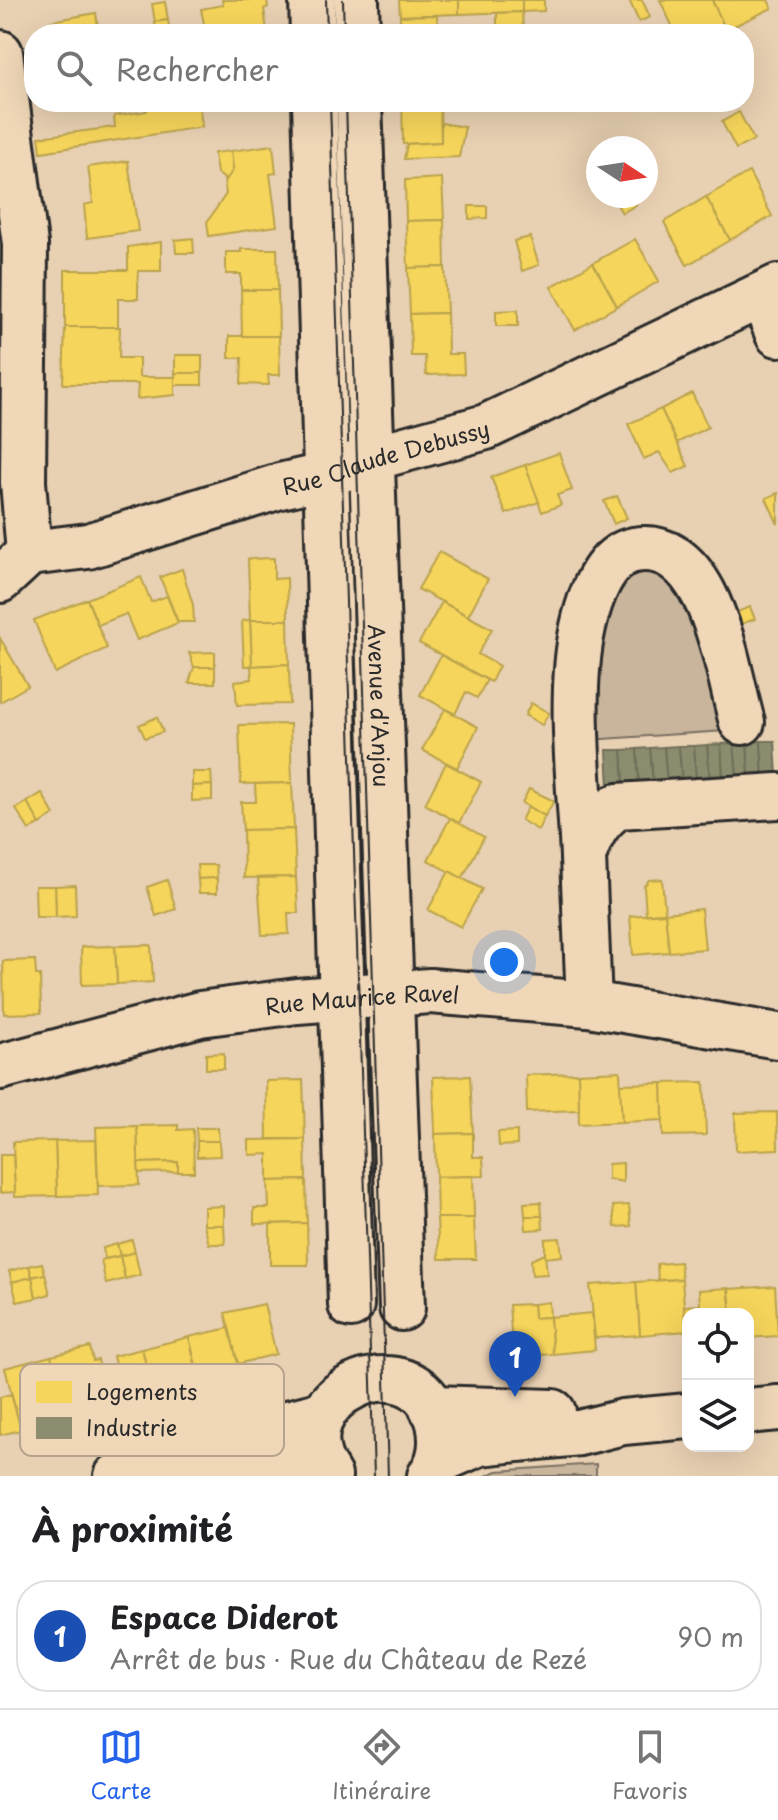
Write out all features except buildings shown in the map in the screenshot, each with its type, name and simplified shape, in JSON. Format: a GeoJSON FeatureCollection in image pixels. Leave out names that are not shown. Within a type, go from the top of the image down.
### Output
{"type":"FeatureCollection","features":[{"type":"Feature","properties":{"kind":"street"},"geometry":{"type":"LineString","coordinates":[[312,0],[313,24]]}},
{"type":"Feature","properties":{"kind":"street"},"geometry":{"type":"LineString","coordinates":[[356,0],[357,24]]}},
{"type":"Feature","properties":{"kind":"street"},"geometry":{"type":"LineString","coordinates":[[0,53],[25,244],[23,482],[14,566]]}},
{"type":"Feature","properties":{"kind":"street"},"geometry":{"type":"LineString","coordinates":[[315,112],[351,1305]]}},
{"type":"Feature","properties":{"kind":"street","name":"Avenue d'Anjou"},"geometry":{"type":"LineString","coordinates":[[359,112],[402,1308]]}},
{"type":"Feature","properties":{"kind":"street","name":"Rue Claude Debussy"},"geometry":{"type":"LineString","coordinates":[[14,566],[280,486],[324,476],[372,458],[486,427],[773,306]]}},
{"type":"Feature","properties":{"kind":"street"},"geometry":{"type":"LineString","coordinates":[[589,1004],[576,668],[583,627],[595,589],[609,565],[626,552],[653,547],[676,556],[695,574],[710,610],[742,722]]}},
{"type":"Feature","properties":{"kind":"street"},"geometry":{"type":"LineString","coordinates":[[583,857],[590,835],[603,815],[618,806],[778,796]]}},
{"type":"Feature","properties":{"kind":"street","name":"Rue Maurice Ravel"},"geometry":{"type":"LineString","coordinates":[[0,1067],[200,1014],[430,991],[589,1004],[778,1036]]}},
{"type":"Feature","properties":{"kind":"street"},"geometry":{"type":"LineString","coordinates":[[284,1424],[323,1414],[348,1387],[377,1378],[405,1384],[432,1408],[441,1434],[434,1468]]}},
{"type":"Feature","properties":{"kind":"street"},"geometry":{"type":"LineString","coordinates":[[432,1408],[576,1413],[623,1422]]}},
{"type":"Feature","properties":{"kind":"street"},"geometry":{"type":"LineString","coordinates":[[754,1410],[778,1408]]}},
{"type":"Feature","properties":{"kind":"street"},"geometry":{"type":"LineString","coordinates":[[323,1414],[318,1443],[328,1474]]}},
{"type":"Feature","properties":{"kind":"street"},"geometry":{"type":"LineString","coordinates":[[434,1468],[479,1443],[579,1433],[623,1422],[682,1417]]}},
{"type":"Feature","properties":{"kind":"street"},"geometry":{"type":"LineString","coordinates":[[117,1476],[202,1456]]}},
{"type":"Feature","properties":{"kind":"street"},"geometry":{"type":"LineString","coordinates":[[235,1456],[279,1457],[328,1474]]}},
{"type":"Feature","properties":{"kind":"shaded area"},"geometry":{"type":"Polygon","coordinates":[[[655,560],[689,590],[725,731],[588,740],[604,591],[655,560]]]}},
{"type":"Feature","properties":{"kind":"shaded area"},"geometry":{"type":"Polygon","coordinates":[[[596,1464],[596,1476],[486,1476],[497,1471],[596,1464]]]}},
{"type":"Feature","properties":{"kind":"tram line"},"geometry":{"type":"LineString","coordinates":[[326,0],[327,24]]}},
{"type":"Feature","properties":{"kind":"tram line"},"geometry":{"type":"LineString","coordinates":[[343,0],[344,24]]}},
{"type":"Feature","properties":{"kind":"tram line"},"geometry":{"type":"LineString","coordinates":[[330,112],[374,1476]]}},
{"type":"Feature","properties":{"kind":"tram line"},"geometry":{"type":"LineString","coordinates":[[346,112],[388,1476]]}},
{"type":"Feature","properties":{"kind":"place","name":"Espace Diderot"},"geometry":{"type":"Point","coordinates":[515,1397]}}]}
